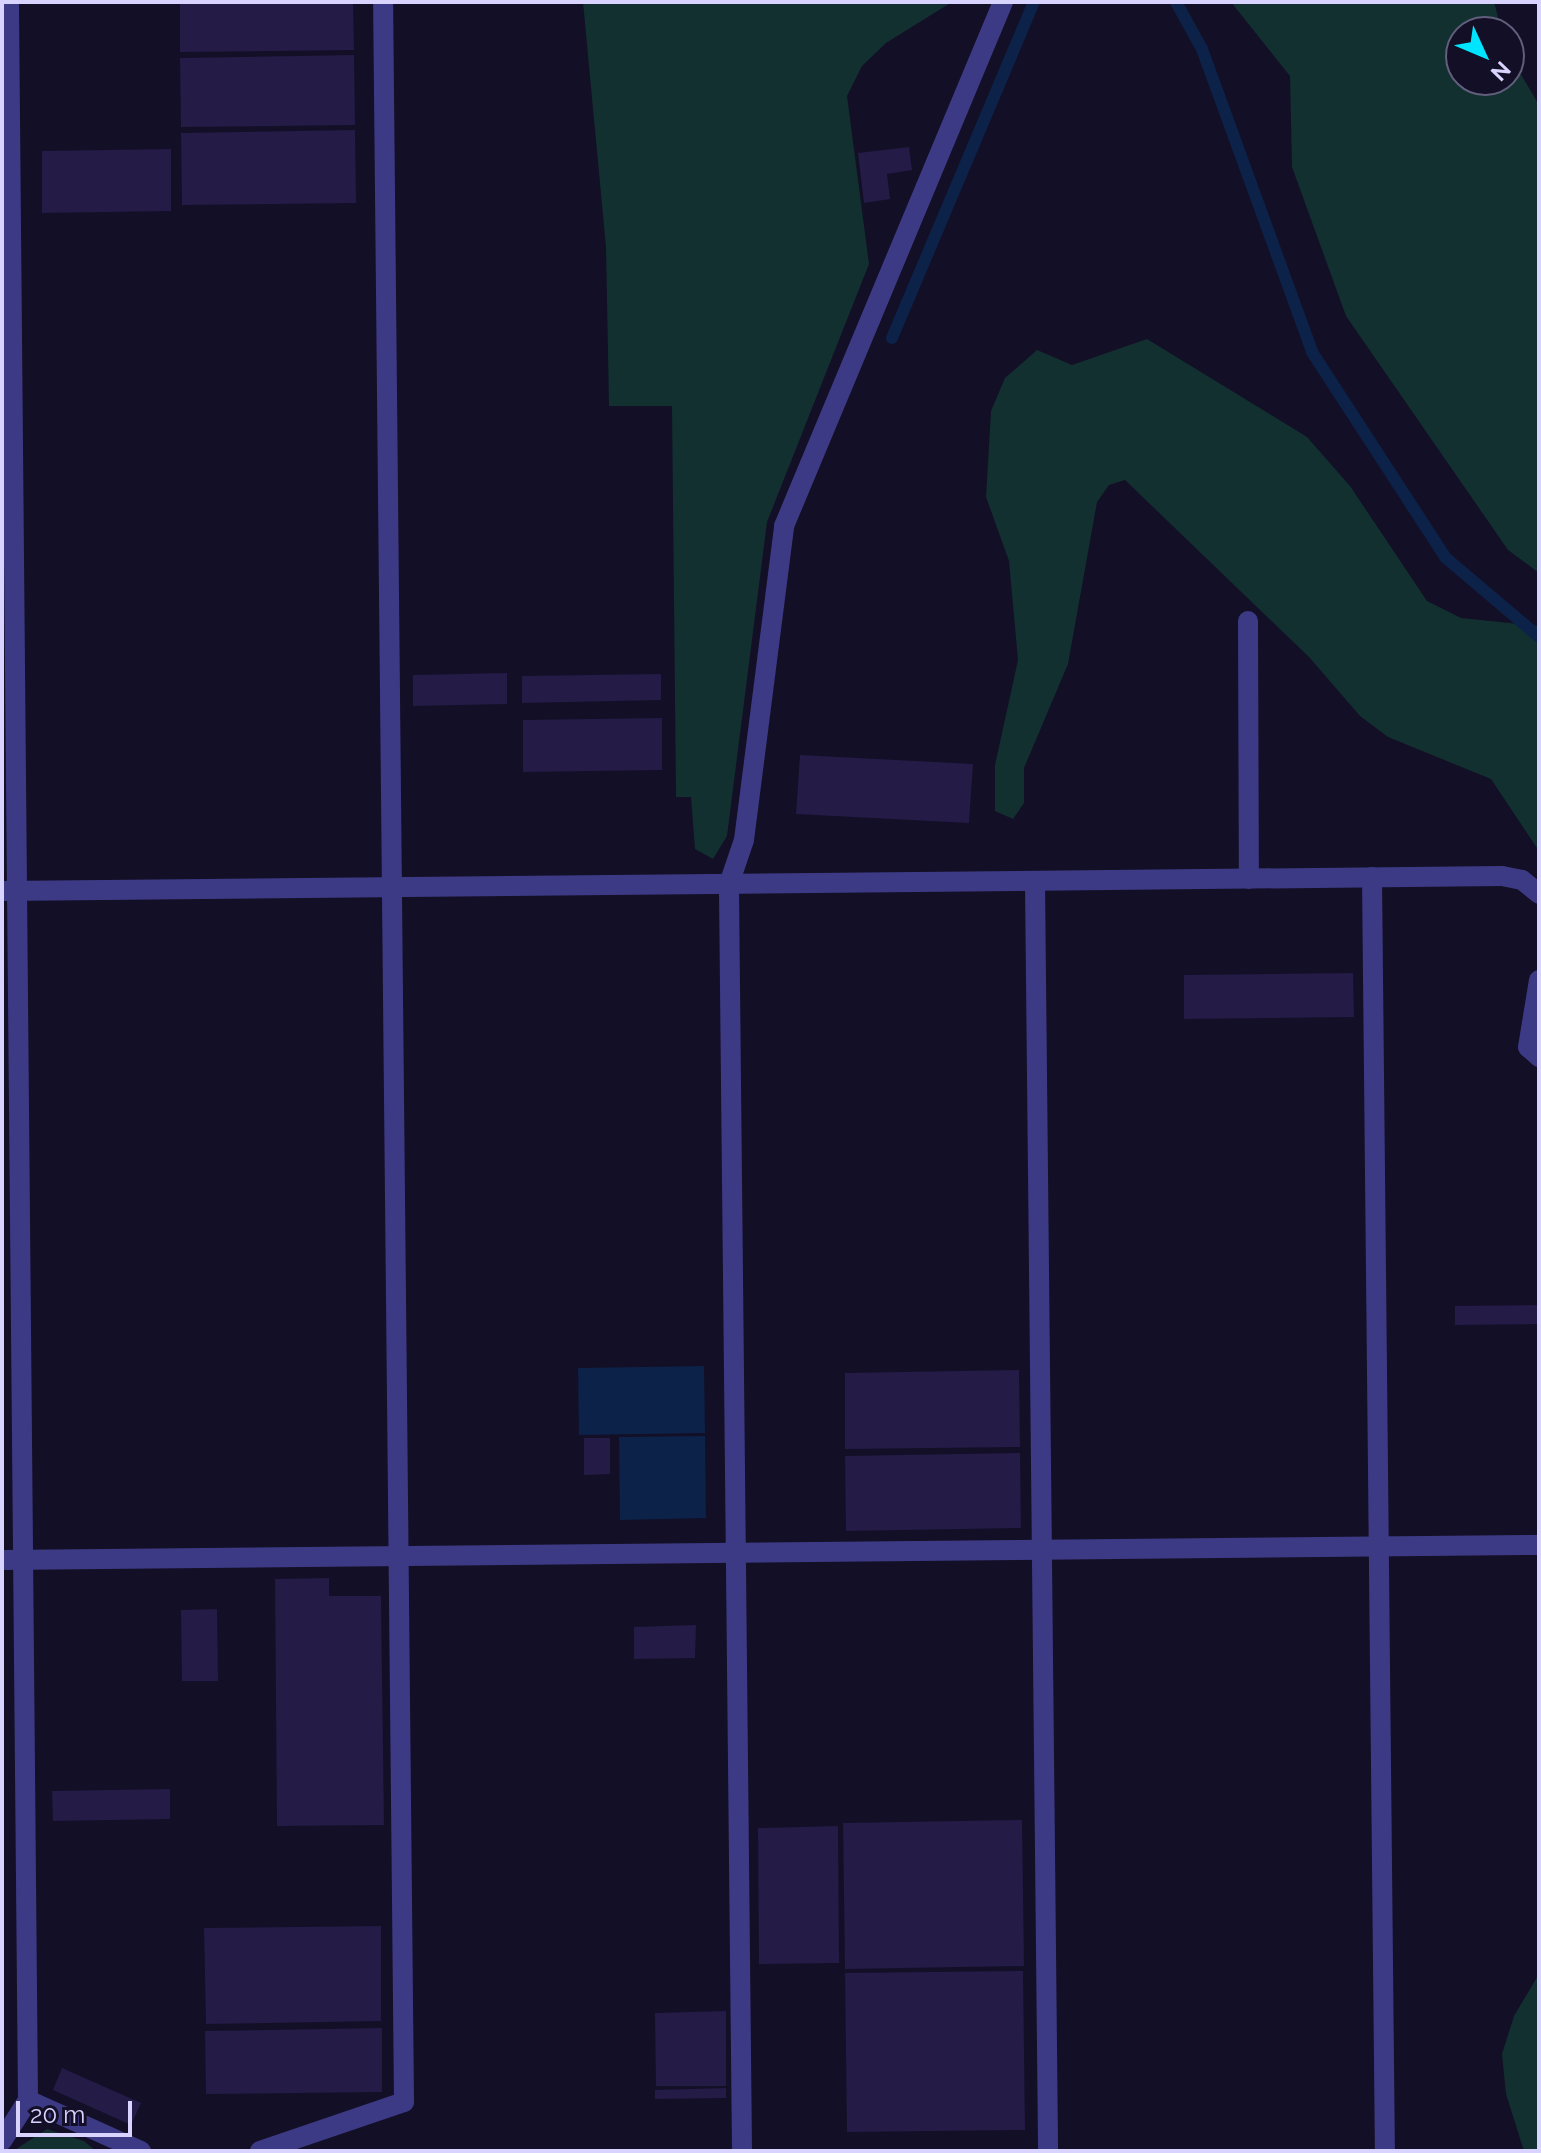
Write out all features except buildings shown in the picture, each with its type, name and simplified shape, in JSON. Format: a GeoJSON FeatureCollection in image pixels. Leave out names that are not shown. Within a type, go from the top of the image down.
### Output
{"type":"FeatureCollection","features":[{"type":"Feature","properties":{"kind":"street"},"geometry":{"type":"LineString","coordinates":[[2,2141],[28,2100],[24,1560],[11,1222],[9,2]]}},
{"type":"Feature","properties":{"kind":"street"},"geometry":{"type":"LineString","coordinates":[[260,2151],[404,2102],[383,2]]}},
{"type":"Feature","properties":{"kind":"street"},"geometry":{"type":"LineString","coordinates":[[742,2151],[729,884],[744,840],[784,526],[1003,2]]}},
{"type":"Feature","properties":{"kind":"street"},"geometry":{"type":"LineString","coordinates":[[1248,621],[1249,879]]}},
{"type":"Feature","properties":{"kind":"street"},"geometry":{"type":"LineString","coordinates":[[10,891],[1502,876],[1522,880],[1539,894]]}},
{"type":"Feature","properties":{"kind":"street"},"geometry":{"type":"LineString","coordinates":[[1372,877],[1385,2151]]}},
{"type":"Feature","properties":{"kind":"street"},"geometry":{"type":"LineString","coordinates":[[1035,881],[1048,2151]]}},
{"type":"Feature","properties":{"kind":"street"},"geometry":{"type":"LineString","coordinates":[[1539,980],[1528,1047],[1539,1057]]}},
{"type":"Feature","properties":{"kind":"street"},"geometry":{"type":"LineString","coordinates":[[2,1560],[1539,1545]]}},
{"type":"Feature","properties":{"kind":"street"},"geometry":{"type":"LineString","coordinates":[[28,2100],[141,2151]]}},
{"type":"Feature","properties":{"kind":"green space"},"geometry":{"type":"Polygon","coordinates":[[[583,2],[952,2],[886,43],[862,66],[847,96],[869,264],[767,522],[727,836],[713,859],[695,849],[691,797],[676,797],[672,406],[609,406],[606,247],[583,2]]]}},
{"type":"Feature","properties":{"kind":"green space"},"geometry":{"type":"Polygon","coordinates":[[[1231,2],[1494,2],[1498,16],[1445,16],[1445,96],[1525,96],[1525,81],[1539,105],[1539,573],[1508,550],[1346,316],[1292,167],[1290,76],[1231,2]]]}},
{"type":"Feature","properties":{"kind":"green space"},"geometry":{"type":"Polygon","coordinates":[[[1147,339],[1307,437],[1350,486],[1427,601],[1461,618],[1539,626],[1539,851],[1491,779],[1388,737],[1360,716],[1309,657],[1125,480],[1109,485],[1097,502],[1068,664],[1024,768],[1024,803],[1013,819],[995,811],[995,765],[1018,660],[1009,561],[986,497],[991,411],[1005,378],[1037,350],[1072,365],[1147,339]]]}},
{"type":"Feature","properties":{"kind":"green space"},"geometry":{"type":"Polygon","coordinates":[[[1539,1974],[1539,2151],[1524,2151],[1506,2094],[1502,2054],[1514,2016],[1539,1974]]]}},
{"type":"Feature","properties":{"kind":"green space"},"geometry":{"type":"Polygon","coordinates":[[[47,2129],[84,2141],[96,2151],[13,2151],[47,2129]]]}},
{"type":"Feature","properties":{"kind":"water"},"geometry":{"type":"Polygon","coordinates":[[[704,1366],[705,1433],[579,1435],[578,1368],[704,1366]]]}},
{"type":"Feature","properties":{"kind":"water"},"geometry":{"type":"Polygon","coordinates":[[[705,1436],[706,1518],[620,1520],[619,1437],[705,1436]]]}},
{"type":"Feature","properties":{"kind":"waterway"},"geometry":{"type":"LineString","coordinates":[[892,338],[1034,2]]}},
{"type":"Feature","properties":{"kind":"waterway"},"geometry":{"type":"LineString","coordinates":[[1176,2],[1202,49],[1312,352],[1446,558],[1539,637]]}}]}
